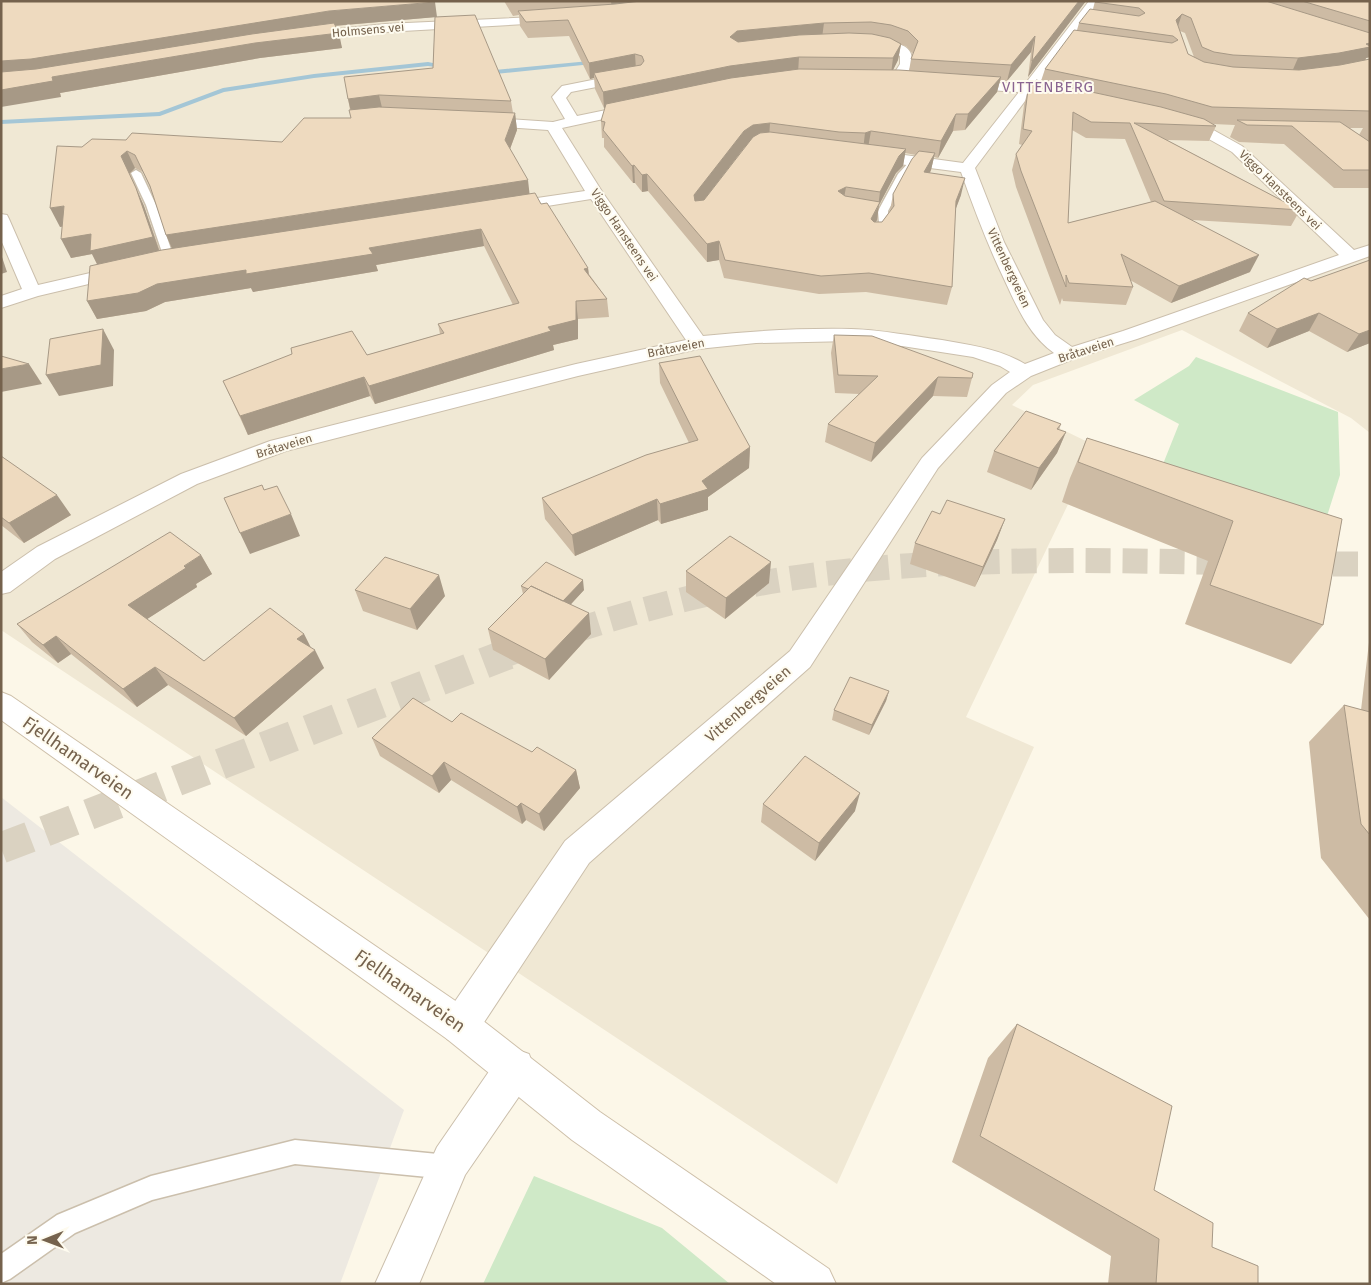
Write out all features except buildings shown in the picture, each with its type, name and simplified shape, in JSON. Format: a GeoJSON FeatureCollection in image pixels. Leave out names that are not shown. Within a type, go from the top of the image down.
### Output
{"type":"FeatureCollection","features":[{"type":"Feature","properties":{"kind":"street"},"geometry":{"type":"LineString","coordinates":[[864,155],[967,168],[1027,88],[1069,42],[1085,21],[1096,1]]}},
{"type":"Feature","properties":{"kind":"street","name":"Holmsens vei"},"geometry":{"type":"LineString","coordinates":[[285,39],[385,28],[568,19]]}},
{"type":"Feature","properties":{"kind":"street"},"geometry":{"type":"LineString","coordinates":[[850,43],[884,44],[903,50],[908,58],[896,80]]}},
{"type":"Feature","properties":{"kind":"street"},"geometry":{"type":"LineString","coordinates":[[573,121],[559,97],[567,89],[636,76]]}},
{"type":"Feature","properties":{"kind":"street"},"geometry":{"type":"LineString","coordinates":[[881,79],[915,81]]}},
{"type":"Feature","properties":{"kind":"street"},"geometry":{"type":"LineString","coordinates":[[943,83],[1027,88],[1084,101]]}},
{"type":"Feature","properties":{"kind":"street"},"geometry":{"type":"LineString","coordinates":[[460,121],[553,126],[650,104]]}},
{"type":"Feature","properties":{"kind":"street","name":"Viggo Hansteens vei"},"geometry":{"type":"LineString","coordinates":[[1159,117],[1203,130],[1237,149],[1351,258]]}},
{"type":"Feature","properties":{"kind":"street","name":"Viggo Hansteens vei"},"geometry":{"type":"LineString","coordinates":[[553,126],[595,194],[698,343]]}},
{"type":"Feature","properties":{"kind":"street","name":"Viggo Hansteens vei"},"geometry":{"type":"LineString","coordinates":[[1203,130],[1231,131]]}},
{"type":"Feature","properties":{"kind":"street","name":"Vittenbergveien"},"geometry":{"type":"LineString","coordinates":[[967,168],[995,242],[1034,321],[1048,339],[1069,354]]}},
{"type":"Feature","properties":{"kind":"street"},"geometry":{"type":"LineString","coordinates":[[489,210],[595,194]]}},
{"type":"Feature","properties":{"kind":"street"},"geometry":{"type":"LineString","coordinates":[[1,219],[32,292]]}},
{"type":"Feature","properties":{"kind":"street","name":"Bråtaveien"},"geometry":{"type":"LineString","coordinates":[[1,585],[46,553],[189,478],[278,446],[576,370],[698,343],[756,336],[807,334],[852,335],[911,341],[976,352],[1007,362],[1024,372],[1069,354],[1130,335],[1370,250]]}},
{"type":"Feature","properties":{"kind":"street"},"geometry":{"type":"LineString","coordinates":[[1,302],[32,292],[189,258]]}},
{"type":"Feature","properties":{"kind":"street","name":"Vittenbergveien"},"geometry":{"type":"LineString","coordinates":[[460,1026],[577,852],[800,659],[930,464],[999,389],[1024,372]]}},
{"type":"Feature","properties":{"kind":"street","name":"Fjellhamarveien"},"geometry":{"type":"LineString","coordinates":[[1,704],[460,1026],[586,1126],[814,1284]]}},
{"type":"Feature","properties":{"kind":"street"},"geometry":{"type":"LineString","coordinates":[[397,1284],[448,1167],[515,1068]]}},
{"type":"Feature","properties":{"kind":"lane"},"geometry":{"type":"LineString","coordinates":[[875,236],[884,223],[877,215],[903,174],[915,161]]}},
{"type":"Feature","properties":{"kind":"lane"},"geometry":{"type":"LineString","coordinates":[[136,173],[151,206],[170,261]]}},
{"type":"Feature","properties":{"kind":"lane"},"geometry":{"type":"LineString","coordinates":[[1,1270],[66,1224],[150,1188],[295,1152],[448,1167]]}},
{"type":"Feature","properties":{"kind":"shaded area"},"geometry":{"type":"Polygon","coordinates":[[[1,1],[1370,1],[1370,433],[1351,418],[1182,330],[1033,385],[1012,405],[1096,446],[966,717],[1034,747],[837,1184],[1,630],[1,1]]]}},
{"type":"Feature","properties":{"kind":"shaded area"},"geometry":{"type":"Polygon","coordinates":[[[1,797],[404,1110],[340,1284],[1,1284],[1,797]]]}},
{"type":"Feature","properties":{"kind":"green space"},"geometry":{"type":"Polygon","coordinates":[[[1196,357],[1338,412],[1340,475],[1322,532],[1155,484],[1179,424],[1134,400],[1189,366],[1196,357]]]}},
{"type":"Feature","properties":{"kind":"green space"},"geometry":{"type":"Polygon","coordinates":[[[534,1176],[662,1228],[730,1284],[483,1284],[534,1176]]]}},
{"type":"Feature","properties":{"kind":"waterway"},"geometry":{"type":"LineString","coordinates":[[483,71],[495,72],[600,62]]}},
{"type":"Feature","properties":{"kind":"waterway"},"geometry":{"type":"LineString","coordinates":[[1,122],[160,114],[223,90],[314,76],[428,64],[450,67]]}},
{"type":"Feature","properties":{"kind":"tunnel"},"geometry":{"type":"LineString","coordinates":[[505,655],[577,630],[687,599],[762,583],[856,570],[1023,561],[1246,563]]}},
{"type":"Feature","properties":{"kind":"tunnel"},"geometry":{"type":"LineString","coordinates":[[1296,564],[1370,564]]}},
{"type":"Feature","properties":{"kind":"tunnel"},"geometry":{"type":"LineString","coordinates":[[1,848],[508,654]]}},
{"type":"Feature","properties":{"kind":"district","name":"VITTENBERG"},"geometry":{"type":"Point","coordinates":[1048,87]}}]}
